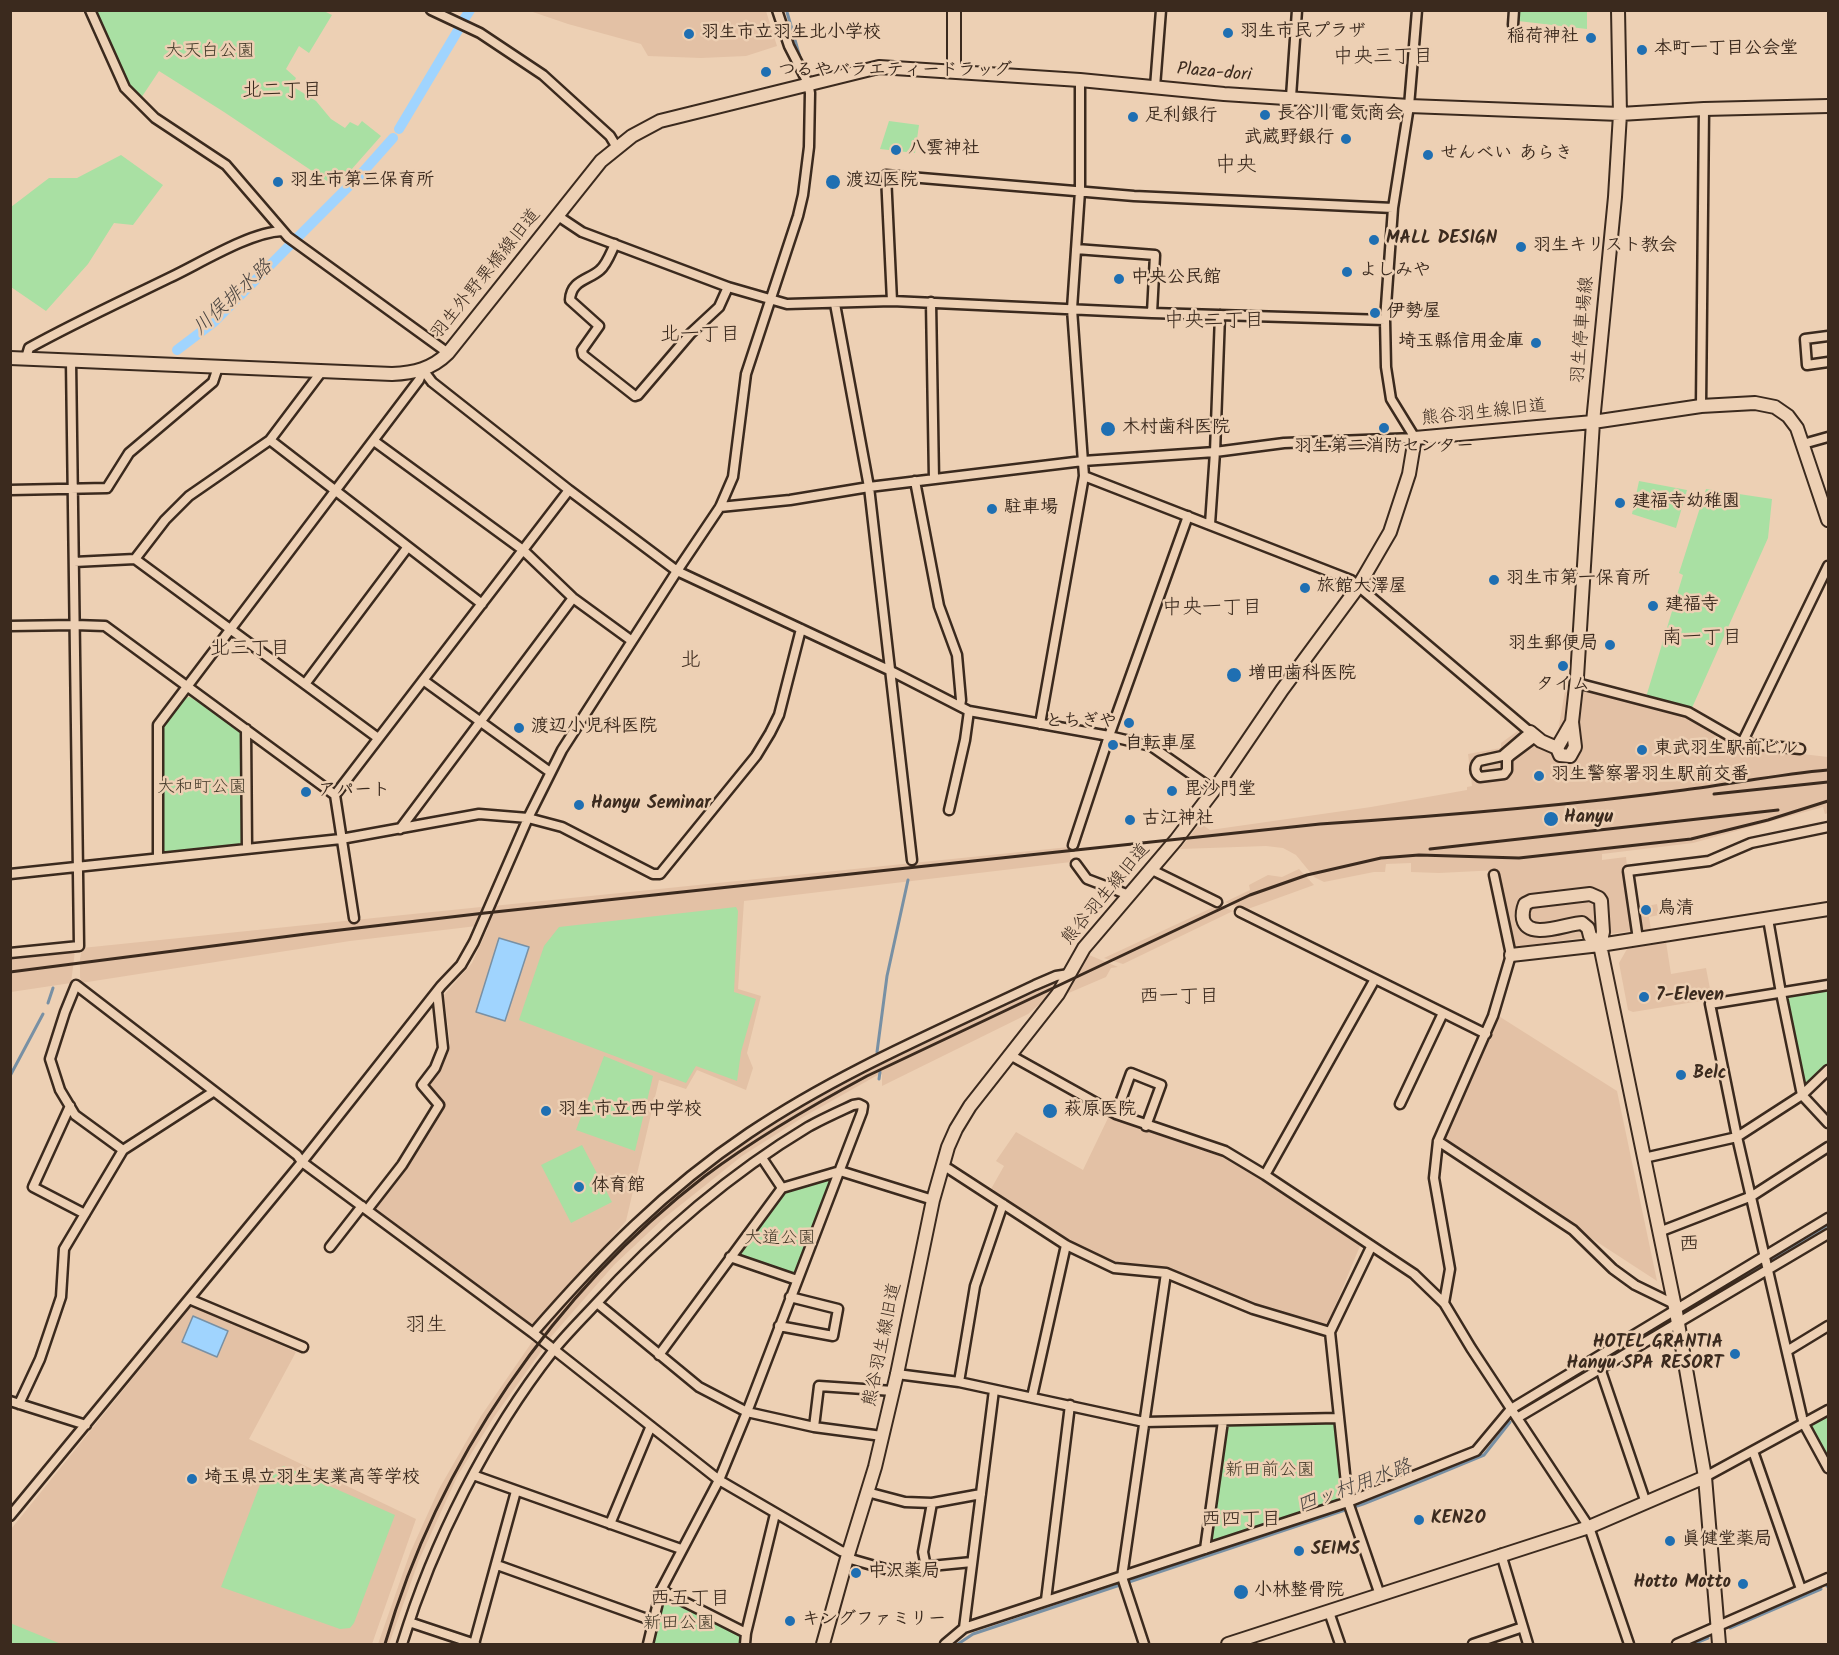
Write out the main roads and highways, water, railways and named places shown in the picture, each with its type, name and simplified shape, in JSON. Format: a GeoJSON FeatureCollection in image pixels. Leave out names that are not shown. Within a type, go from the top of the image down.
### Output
{"type":"FeatureCollection","features":[{"type":"Feature","properties":{"kind":"water"},"geometry":{"type":"Polygon","coordinates":[[[499,938],[529,947],[505,1021],[476,1012],[499,938]]]}},
{"type":"Feature","properties":{"kind":"water"},"geometry":{"type":"Polygon","coordinates":[[[193,1316],[228,1331],[217,1357],[182,1342],[193,1316]]]}},
{"type":"Feature","properties":{"kind":"waterway","name":"川俣排水路"},"geometry":{"type":"LineString","coordinates":[[463,21],[470,10]]}},
{"type":"Feature","properties":{"kind":"waterway"},"geometry":{"type":"LineString","coordinates":[[787,12],[801,61]]}},
{"type":"Feature","properties":{"kind":"waterway","name":"川俣排水路"},"geometry":{"type":"LineString","coordinates":[[399,129],[460,27]]}},
{"type":"Feature","properties":{"kind":"waterway","name":"川俣排水路"},"geometry":{"type":"LineString","coordinates":[[297,238],[361,174],[393,138]]}},
{"type":"Feature","properties":{"kind":"waterway","name":"川俣排水路"},"geometry":{"type":"LineString","coordinates":[[177,350],[214,322],[290,245]]}},
{"type":"Feature","properties":{"kind":"waterway"},"geometry":{"type":"LineString","coordinates":[[877,1052],[887,976],[908,880]]}},
{"type":"Feature","properties":{"kind":"waterway"},"geometry":{"type":"LineString","coordinates":[[48,1003],[53,988]]}},
{"type":"Feature","properties":{"kind":"waterway"},"geometry":{"type":"LineString","coordinates":[[10,1076],[43,1014]]}},
{"type":"Feature","properties":{"kind":"waterway"},"geometry":{"type":"LineString","coordinates":[[879,1079],[880,1072]]}},
{"type":"Feature","properties":{"kind":"waterway","name":"四ッ村用水路"},"geometry":{"type":"LineString","coordinates":[[1696,1304],[1828,1225]]}},
{"type":"Feature","properties":{"kind":"waterway","name":"四ッ村用水路"},"geometry":{"type":"LineString","coordinates":[[1521,1408],[1665,1323]]}},
{"type":"Feature","properties":{"kind":"waterway","name":"四ッ村用水路"},"geometry":{"type":"LineString","coordinates":[[958,1644],[973,1634],[1363,1504],[1426,1479],[1484,1455],[1510,1422]]}},
{"type":"Feature","properties":{"kind":"waterway"},"geometry":{"type":"LineString","coordinates":[[1730,1628],[1821,1589]]}},
{"type":"Feature","properties":{"kind":"waterway"},"geometry":{"type":"LineString","coordinates":[[1693,1644],[1708,1638]]}},
{"type":"Feature","properties":{"kind":"railway"},"geometry":{"type":"LineString","coordinates":[[10,972],[485,913],[1320,824],[1593,801],[1828,770]]}},
{"type":"Feature","properties":{"kind":"railway"},"geometry":{"type":"LineString","coordinates":[[1714,794],[1828,782]]}},
{"type":"Feature","properties":{"kind":"railway"},"geometry":{"type":"LineString","coordinates":[[385,1644],[408,1576],[436,1510],[470,1447],[508,1385],[551,1327],[599,1272],[650,1222],[724,1162],[805,1111],[867,1076],[1250,895],[1307,875],[1381,858],[1419,855],[1519,858],[1691,839],[1768,820],[1828,801]]}},
{"type":"Feature","properties":{"kind":"railway"},"geometry":{"type":"LineString","coordinates":[[1430,849],[1778,810]]}},
{"type":"Feature","properties":{"kind":"place","name":"羽生市民プラザ"},"geometry":{"type":"Point","coordinates":[1228,33]}},
{"type":"Feature","properties":{"kind":"place","name":"羽生市立羽生北小学校"},"geometry":{"type":"Point","coordinates":[689,34]}},
{"type":"Feature","properties":{"kind":"place","name":"稲荷神社"},"geometry":{"type":"Point","coordinates":[1591,38]}},
{"type":"Feature","properties":{"kind":"place","name":"本町一丁目公会堂"},"geometry":{"type":"Point","coordinates":[1642,50]}},
{"type":"Feature","properties":{"kind":"place","name":"つるやバラエティードラッグ"},"geometry":{"type":"Point","coordinates":[766,72]}},
{"type":"Feature","properties":{"kind":"place","name":"長谷川電気商会"},"geometry":{"type":"Point","coordinates":[1265,115]}},
{"type":"Feature","properties":{"kind":"place","name":"足利銀行"},"geometry":{"type":"Point","coordinates":[1133,117]}},
{"type":"Feature","properties":{"kind":"place","name":"武蔵野銀行"},"geometry":{"type":"Point","coordinates":[1346,139]}},
{"type":"Feature","properties":{"kind":"place","name":"八雲神社"},"geometry":{"type":"Point","coordinates":[896,150]}},
{"type":"Feature","properties":{"kind":"place","name":"せんべい あらき"},"geometry":{"type":"Point","coordinates":[1428,155]}},
{"type":"Feature","properties":{"kind":"place","name":"羽生市第三保育所"},"geometry":{"type":"Point","coordinates":[278,182]}},
{"type":"Feature","properties":{"kind":"place","name":"渡辺医院"},"geometry":{"type":"Point","coordinates":[833,182]}},
{"type":"Feature","properties":{"kind":"place","name":"MALL DESIGN"},"geometry":{"type":"Point","coordinates":[1374,240]}},
{"type":"Feature","properties":{"kind":"place","name":"羽生キリスト教会"},"geometry":{"type":"Point","coordinates":[1521,247]}},
{"type":"Feature","properties":{"kind":"place","name":"よしみや"},"geometry":{"type":"Point","coordinates":[1347,272]}},
{"type":"Feature","properties":{"kind":"place","name":"中央公民館"},"geometry":{"type":"Point","coordinates":[1119,279]}},
{"type":"Feature","properties":{"kind":"place","name":"伊勢屋"},"geometry":{"type":"Point","coordinates":[1375,313]}},
{"type":"Feature","properties":{"kind":"place","name":"埼玉縣信用金庫"},"geometry":{"type":"Point","coordinates":[1536,343]}},
{"type":"Feature","properties":{"kind":"place","name":"羽生第二消防センター"},"geometry":{"type":"Point","coordinates":[1384,428]}},
{"type":"Feature","properties":{"kind":"place","name":"木村歯科医院"},"geometry":{"type":"Point","coordinates":[1108,429]}},
{"type":"Feature","properties":{"kind":"place","name":"建福寺幼稚園"},"geometry":{"type":"Point","coordinates":[1620,503]}},
{"type":"Feature","properties":{"kind":"place","name":"駐車場"},"geometry":{"type":"Point","coordinates":[992,509]}},
{"type":"Feature","properties":{"kind":"place","name":"羽生市第一保育所"},"geometry":{"type":"Point","coordinates":[1494,580]}},
{"type":"Feature","properties":{"kind":"place","name":"旅館大澤屋"},"geometry":{"type":"Point","coordinates":[1305,588]}},
{"type":"Feature","properties":{"kind":"place","name":"建福寺"},"geometry":{"type":"Point","coordinates":[1653,606]}},
{"type":"Feature","properties":{"kind":"place","name":"羽生郵便局"},"geometry":{"type":"Point","coordinates":[1610,645]}},
{"type":"Feature","properties":{"kind":"place","name":"タイム"},"geometry":{"type":"Point","coordinates":[1563,666]}},
{"type":"Feature","properties":{"kind":"place","name":"増田歯科医院"},"geometry":{"type":"Point","coordinates":[1234,675]}},
{"type":"Feature","properties":{"kind":"place","name":"とちぎや"},"geometry":{"type":"Point","coordinates":[1129,723]}},
{"type":"Feature","properties":{"kind":"place","name":"渡辺小児科医院"},"geometry":{"type":"Point","coordinates":[519,728]}},
{"type":"Feature","properties":{"kind":"place","name":"自転車屋"},"geometry":{"type":"Point","coordinates":[1113,745]}},
{"type":"Feature","properties":{"kind":"place","name":"東武羽生駅前ビル"},"geometry":{"type":"Point","coordinates":[1642,750]}},
{"type":"Feature","properties":{"kind":"place","name":"羽生警察署羽生駅前交番"},"geometry":{"type":"Point","coordinates":[1539,776]}},
{"type":"Feature","properties":{"kind":"place","name":"毘沙門堂"},"geometry":{"type":"Point","coordinates":[1172,791]}},
{"type":"Feature","properties":{"kind":"place","name":"アパート"},"geometry":{"type":"Point","coordinates":[306,792]}},
{"type":"Feature","properties":{"kind":"place","name":"Hanyu Seminar"},"geometry":{"type":"Point","coordinates":[579,805]}},
{"type":"Feature","properties":{"kind":"place","name":"Hanyu"},"geometry":{"type":"Point","coordinates":[1551,819]}},
{"type":"Feature","properties":{"kind":"place","name":"古江神社"},"geometry":{"type":"Point","coordinates":[1130,820]}},
{"type":"Feature","properties":{"kind":"place","name":"鳥清"},"geometry":{"type":"Point","coordinates":[1646,910]}},
{"type":"Feature","properties":{"kind":"place","name":"7-Eleven"},"geometry":{"type":"Point","coordinates":[1644,997]}},
{"type":"Feature","properties":{"kind":"place","name":"Belc"},"geometry":{"type":"Point","coordinates":[1681,1075]}},
{"type":"Feature","properties":{"kind":"place","name":"羽生市立西中学校"},"geometry":{"type":"Point","coordinates":[546,1111]}},
{"type":"Feature","properties":{"kind":"place","name":"萩原医院"},"geometry":{"type":"Point","coordinates":[1050,1111]}},
{"type":"Feature","properties":{"kind":"place","name":"体育館"},"geometry":{"type":"Point","coordinates":[579,1187]}},
{"type":"Feature","properties":{"kind":"place","name":"HOTEL GRANTIA Hanyu SPA RESORT"},"geometry":{"type":"Point","coordinates":[1735,1354]}},
{"type":"Feature","properties":{"kind":"place","name":"埼玉県立羽生実業高等学校"},"geometry":{"type":"Point","coordinates":[192,1479]}},
{"type":"Feature","properties":{"kind":"place","name":"KENZO"},"geometry":{"type":"Point","coordinates":[1419,1520]}},
{"type":"Feature","properties":{"kind":"place","name":"眞健堂薬局"},"geometry":{"type":"Point","coordinates":[1670,1541]}},
{"type":"Feature","properties":{"kind":"place","name":"SEIMS"},"geometry":{"type":"Point","coordinates":[1299,1551]}},
{"type":"Feature","properties":{"kind":"place","name":"中沢薬局"},"geometry":{"type":"Point","coordinates":[856,1573]}},
{"type":"Feature","properties":{"kind":"place","name":"Hotto Motto"},"geometry":{"type":"Point","coordinates":[1743,1584]}},
{"type":"Feature","properties":{"kind":"place","name":"小林整骨院"},"geometry":{"type":"Point","coordinates":[1241,1592]}},
{"type":"Feature","properties":{"kind":"place","name":"キングファミリー"},"geometry":{"type":"Point","coordinates":[790,1621]}},
{"type":"Feature","properties":{"kind":"district","name":"中央三丁目"},"geometry":{"type":"Point","coordinates":[1383,59]}},
{"type":"Feature","properties":{"kind":"district","name":"北二丁目"},"geometry":{"type":"Point","coordinates":[282,93]}},
{"type":"Feature","properties":{"kind":"district","name":"中央"},"geometry":{"type":"Point","coordinates":[1236,167]}},
{"type":"Feature","properties":{"kind":"district","name":"中央二丁目"},"geometry":{"type":"Point","coordinates":[1214,323]}},
{"type":"Feature","properties":{"kind":"district","name":"北一丁目"},"geometry":{"type":"Point","coordinates":[700,337]}},
{"type":"Feature","properties":{"kind":"district","name":"中央一丁目"},"geometry":{"type":"Point","coordinates":[1212,610]}},
{"type":"Feature","properties":{"kind":"district","name":"南一丁目"},"geometry":{"type":"Point","coordinates":[1702,640]}},
{"type":"Feature","properties":{"kind":"district","name":"北三丁目"},"geometry":{"type":"Point","coordinates":[250,651]}},
{"type":"Feature","properties":{"kind":"district","name":"北"},"geometry":{"type":"Point","coordinates":[691,662]}},
{"type":"Feature","properties":{"kind":"district","name":"西一丁目"},"geometry":{"type":"Point","coordinates":[1179,999]}},
{"type":"Feature","properties":{"kind":"district","name":"西"},"geometry":{"type":"Point","coordinates":[1689,1246]}},
{"type":"Feature","properties":{"kind":"district","name":"羽生"},"geometry":{"type":"Point","coordinates":[426,1327]}},
{"type":"Feature","properties":{"kind":"district","name":"西四丁目"},"geometry":{"type":"Point","coordinates":[1241,1522]}},
{"type":"Feature","properties":{"kind":"district","name":"西五丁目"},"geometry":{"type":"Point","coordinates":[690,1601]}},
{"type":"Feature","properties":{"kind":"park label","name":"大天白公園"},"geometry":{"type":"Point","coordinates":[210,53]}},
{"type":"Feature","properties":{"kind":"park label","name":"大和町公園"},"geometry":{"type":"Point","coordinates":[202,789]}},
{"type":"Feature","properties":{"kind":"park label","name":"大道公園"},"geometry":{"type":"Point","coordinates":[780,1240]}},
{"type":"Feature","properties":{"kind":"park label","name":"新田前公園"},"geometry":{"type":"Point","coordinates":[1270,1472]}},
{"type":"Feature","properties":{"kind":"park label","name":"新田公園"},"geometry":{"type":"Point","coordinates":[679,1625]}}]}
